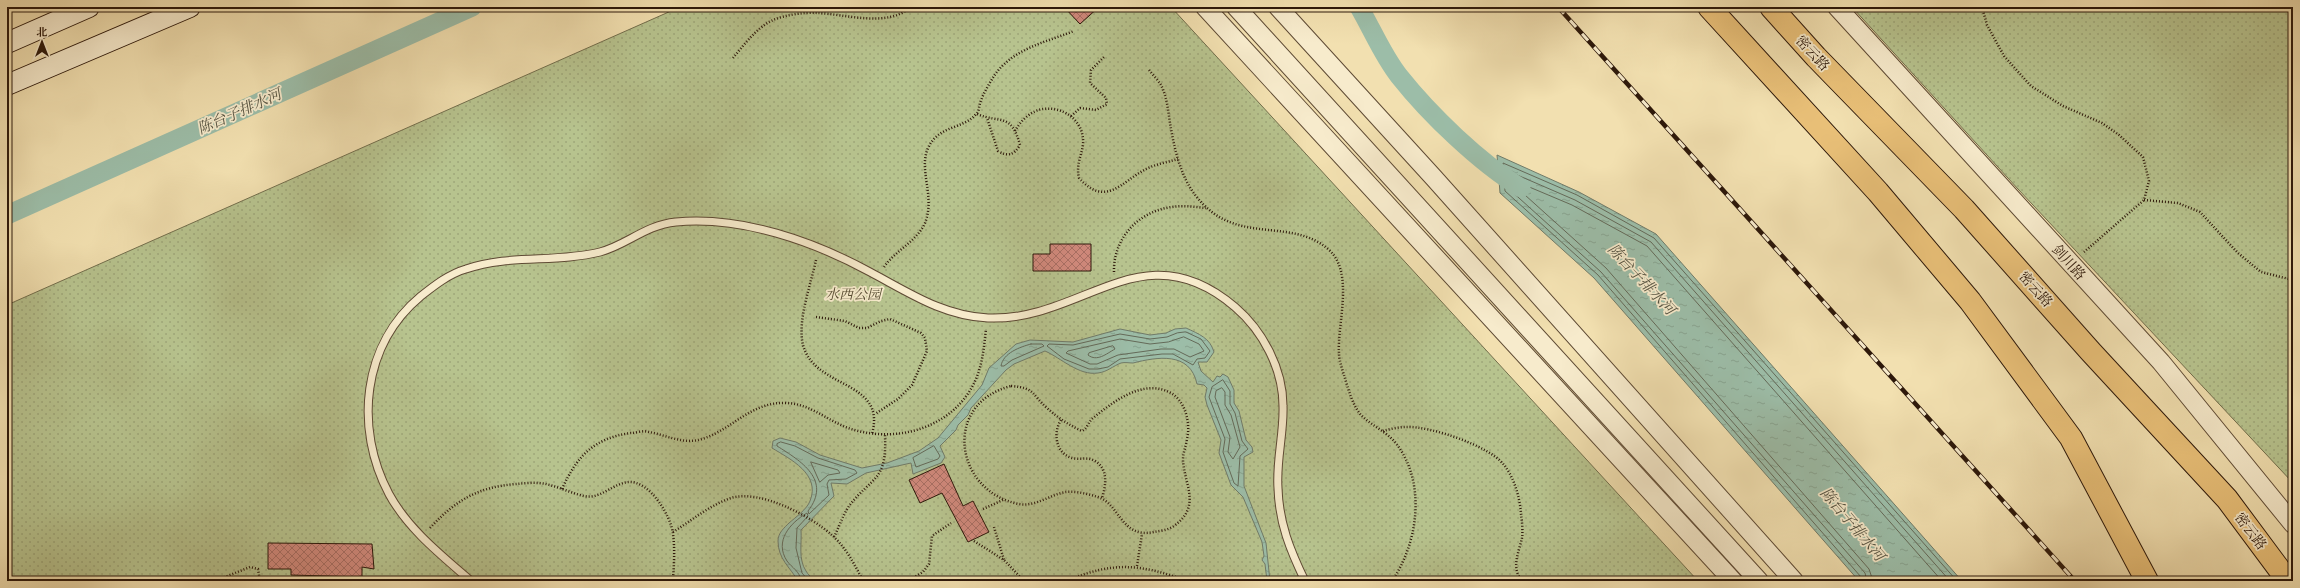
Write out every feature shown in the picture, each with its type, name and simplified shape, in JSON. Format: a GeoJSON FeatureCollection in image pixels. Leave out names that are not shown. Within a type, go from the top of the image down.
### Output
{"type":"FeatureCollection","features":[{"type":"Feature","properties":{"kind":"highway"},"geometry":{"type":"LineString","coordinates":[[1709,7],[1878,192],[1970,301],[2071,438],[2147,581]]}},
{"type":"Feature","properties":{"kind":"highway","name":"密云路"},"geometry":{"type":"LineString","coordinates":[[1772,7],[1816,57],[1964,209],[2092,352],[2227,499],[2288,581]]}},
{"type":"Feature","properties":{"kind":"main road"},"geometry":{"type":"LineString","coordinates":[[7,43],[89,7]]}},
{"type":"Feature","properties":{"kind":"main road"},"geometry":{"type":"LineString","coordinates":[[7,85],[190,7]]}},
{"type":"Feature","properties":{"kind":"street"},"geometry":{"type":"LineString","coordinates":[[1205,7],[1733,581]]}},
{"type":"Feature","properties":{"kind":"street"},"geometry":{"type":"LineString","coordinates":[[1236,7],[1759,581]]}},
{"type":"Feature","properties":{"kind":"street"},"geometry":{"type":"LineString","coordinates":[[1250,7],[1771,581]]}},
{"type":"Feature","properties":{"kind":"street"},"geometry":{"type":"LineString","coordinates":[[1278,7],[1434,178],[1794,581]]}},
{"type":"Feature","properties":{"kind":"street","name":"剑川路"},"geometry":{"type":"LineString","coordinates":[[1837,7],[2161,362],[2293,524]]}},
{"type":"Feature","properties":{"kind":"lane"},"geometry":{"type":"LineString","coordinates":[[470,581],[421,537],[390,496],[379,473],[372,451],[368,428],[367,403],[370,379],[386,338],[399,318],[413,303],[441,281],[466,269],[489,262],[554,259],[603,251],[623,243],[640,232],[675,222],[748,226],[783,235],[819,248],[877,276],[919,299],[945,310],[987,318],[1028,315],[1074,300],[1130,278],[1158,275],[1182,278],[1194,282],[1218,294],[1238,309],[1261,336],[1269,350],[1277,371],[1284,402],[1277,486],[1280,515],[1290,550],[1305,581]]}},
{"type":"Feature","properties":{"kind":"path"},"geometry":{"type":"LineString","coordinates":[[733,58],[746,42],[772,20],[794,15],[817,13],[863,20],[889,16],[906,11],[910,7]]}},
{"type":"Feature","properties":{"kind":"path"},"geometry":{"type":"LineString","coordinates":[[1982,7],[1987,25],[2004,56],[2031,86],[2063,106],[2102,123],[2119,135],[2143,157],[2149,180],[2144,200],[2070,263]]}},
{"type":"Feature","properties":{"kind":"path"},"geometry":{"type":"LineString","coordinates":[[877,276],[891,257],[917,234],[924,223],[929,188],[924,166],[930,145],[943,131],[968,121],[977,114],[988,88],[1005,63],[1033,46],[1074,31]]}},
{"type":"Feature","properties":{"kind":"path"},"geometry":{"type":"LineString","coordinates":[[1071,116],[1080,108],[1096,110],[1107,104],[1106,98],[1090,82],[1091,70],[1104,57]]}},
{"type":"Feature","properties":{"kind":"path"},"geometry":{"type":"LineString","coordinates":[[1149,70],[1160,84],[1168,102],[1178,159],[1182,171],[1195,196],[1207,208],[1228,222],[1250,229],[1299,234],[1317,241],[1330,250],[1341,270],[1343,297],[1339,353],[1344,375],[1352,398],[1361,416],[1382,431],[1397,445],[1406,461],[1413,483],[1416,526],[1402,567],[1392,581]]}},
{"type":"Feature","properties":{"kind":"path"},"geometry":{"type":"LineString","coordinates":[[1015,131],[1024,119],[1041,109],[1058,109],[1071,116],[1081,130],[1083,137],[1083,147],[1078,162],[1079,178],[1094,190],[1110,192],[1148,168],[1178,159]]}},
{"type":"Feature","properties":{"kind":"path"},"geometry":{"type":"LineString","coordinates":[[977,114],[987,118],[998,118],[1007,122],[1015,131],[1020,145],[1010,155],[1004,155],[998,151],[994,144],[993,131],[987,118]]}},
{"type":"Feature","properties":{"kind":"path"},"geometry":{"type":"LineString","coordinates":[[2144,200],[2178,203],[2200,212],[2238,253],[2261,272],[2293,280]]}},
{"type":"Feature","properties":{"kind":"path"},"geometry":{"type":"LineString","coordinates":[[1115,283],[1114,267],[1119,245],[1137,220],[1148,214],[1173,206],[1207,208]]}},
{"type":"Feature","properties":{"kind":"path"},"geometry":{"type":"LineString","coordinates":[[819,248],[804,316],[803,344],[808,356],[829,376],[861,393],[870,401],[876,420],[872,434]]}},
{"type":"Feature","properties":{"kind":"path"},"geometry":{"type":"LineString","coordinates":[[816,317],[845,321],[860,328],[868,328],[881,321],[890,319],[921,333],[924,338],[927,351],[912,385],[898,399],[875,414]]}},
{"type":"Feature","properties":{"kind":"path"},"geometry":{"type":"LineString","coordinates":[[562,489],[578,460],[590,447],[620,435],[647,431],[671,439],[700,440],[716,433],[734,420],[766,406],[787,403],[804,407],[851,429],[872,434],[885,435],[905,433],[934,424],[959,406],[976,379],[983,358],[987,318]]}},
{"type":"Feature","properties":{"kind":"path"},"geometry":{"type":"LineString","coordinates":[[1011,386],[1023,387],[1035,393],[1045,407],[1062,420],[1082,431],[1087,428],[1091,420],[1112,404],[1134,391],[1157,388],[1170,392],[1179,399],[1185,412],[1188,425],[1183,457],[1190,500],[1186,512],[1173,527],[1142,534],[1133,530],[1123,522],[1102,498],[1083,493],[1065,492],[1045,500],[1020,504],[994,494],[972,473],[965,453],[967,423],[972,411],[984,397],[997,390],[1011,386]]}},
{"type":"Feature","properties":{"kind":"path"},"geometry":{"type":"LineString","coordinates":[[1062,420],[1056,433],[1058,444],[1064,454],[1071,458],[1094,460],[1100,466],[1106,481],[1102,498]]}},
{"type":"Feature","properties":{"kind":"path"},"geometry":{"type":"LineString","coordinates":[[1382,431],[1407,427],[1449,435],[1489,451],[1504,465],[1515,487],[1521,512],[1522,537],[1516,567],[1518,576],[1523,581]]}},
{"type":"Feature","properties":{"kind":"path"},"geometry":{"type":"LineString","coordinates":[[834,537],[849,506],[880,474],[884,461],[885,435]]}},
{"type":"Feature","properties":{"kind":"path"},"geometry":{"type":"LineString","coordinates":[[421,537],[450,509],[483,489],[524,483],[545,484],[585,497],[601,494],[616,485],[630,482],[639,484],[648,489],[658,499],[673,532],[673,579]]}},
{"type":"Feature","properties":{"kind":"path"},"geometry":{"type":"LineString","coordinates":[[673,532],[715,505],[732,498],[750,496],[769,500],[812,521],[834,537],[847,553],[863,581]]}},
{"type":"Feature","properties":{"kind":"path"},"geometry":{"type":"LineString","coordinates":[[983,510],[1005,498]]}},
{"type":"Feature","properties":{"kind":"path"},"geometry":{"type":"LineString","coordinates":[[908,581],[923,572],[929,564],[932,536],[951,523]]}},
{"type":"Feature","properties":{"kind":"path"},"geometry":{"type":"LineString","coordinates":[[994,527],[1004,560]]}},
{"type":"Feature","properties":{"kind":"path"},"geometry":{"type":"LineString","coordinates":[[1137,566],[1142,534]]}},
{"type":"Feature","properties":{"kind":"path"},"geometry":{"type":"LineString","coordinates":[[974,542],[1004,560],[1024,581]]}},
{"type":"Feature","properties":{"kind":"path"},"geometry":{"type":"LineString","coordinates":[[1067,581],[1096,570],[1120,566],[1137,566],[1162,572],[1187,581]]}},
{"type":"Feature","properties":{"kind":"path"},"geometry":{"type":"LineString","coordinates":[[192,581],[206,577],[220,579],[231,577],[237,572],[245,571],[250,567],[258,569],[260,581]]}},
{"type":"Feature","properties":{"kind":"green space","name":"水西公园"},"geometry":{"type":"Polygon","coordinates":[[[680,7],[1171,7],[1698,581],[7,581],[7,305],[680,7]]]}},
{"type":"Feature","properties":{"kind":"green space"},"geometry":{"type":"Polygon","coordinates":[[[1852,7],[2293,7],[2293,483],[2018,189],[1852,7]]]}},
{"type":"Feature","properties":{"kind":"water"},"geometry":{"type":"Polygon","coordinates":[[[1497,155],[1579,192],[1656,234],[1962,581],[1859,581],[1594,278],[1500,193],[1497,155]]]}},
{"type":"Feature","properties":{"kind":"water"},"geometry":{"type":"Polygon","coordinates":[[[1186,328],[1207,340],[1214,352],[1207,362],[1198,362],[1201,371],[1213,382],[1217,376],[1220,377],[1223,374],[1228,377],[1234,390],[1234,403],[1239,411],[1246,440],[1252,447],[1253,452],[1244,457],[1244,486],[1266,543],[1270,581],[1267,581],[1265,564],[1262,560],[1264,556],[1262,542],[1243,497],[1231,485],[1219,453],[1221,440],[1207,405],[1205,397],[1207,388],[1204,385],[1197,384],[1193,373],[1187,366],[1180,361],[1162,358],[1133,363],[1121,363],[1098,373],[1091,373],[1084,372],[1070,366],[1045,351],[1014,364],[1006,370],[971,408],[968,415],[958,425],[956,430],[940,446],[945,457],[941,463],[913,474],[911,463],[866,473],[847,484],[831,483],[834,496],[801,530],[802,562],[814,581],[798,581],[782,558],[778,541],[779,536],[785,527],[806,507],[810,501],[812,491],[808,475],[795,462],[772,448],[773,441],[780,438],[796,442],[820,455],[862,468],[887,463],[919,451],[938,438],[982,385],[989,368],[1016,344],[1030,340],[1073,342],[1120,329],[1150,335],[1186,328]]]}},
{"type":"Feature","properties":{"kind":"building"},"geometry":{"type":"Polygon","coordinates":[[[1064,7],[1099,7],[1080,24],[1064,7]]]}},
{"type":"Feature","properties":{"kind":"building"},"geometry":{"type":"Polygon","coordinates":[[[1050,244],[1091,244],[1091,271],[1033,271],[1033,254],[1050,254],[1050,244]]]}},
{"type":"Feature","properties":{"kind":"building"},"geometry":{"type":"Polygon","coordinates":[[[944,464],[963,506],[973,501],[989,532],[968,542],[942,493],[920,503],[909,480],[944,464]]]}},
{"type":"Feature","properties":{"kind":"building"},"geometry":{"type":"Polygon","coordinates":[[[268,543],[372,544],[374,569],[362,567],[362,577],[291,575],[291,569],[268,569],[268,543]]]}},
{"type":"Feature","properties":{"kind":"waterway","name":"陈台子排水河"},"geometry":{"type":"LineString","coordinates":[[7,215],[472,7]]}},
{"type":"Feature","properties":{"kind":"waterway","name":"陈台子排水河"},"geometry":{"type":"LineString","coordinates":[[1359,7],[1388,60],[1411,91],[1456,137],[1489,165],[1521,188]]}},
{"type":"Feature","properties":{"kind":"railway"},"geometry":{"type":"LineString","coordinates":[[1558,7],[2075,581]]}}]}
